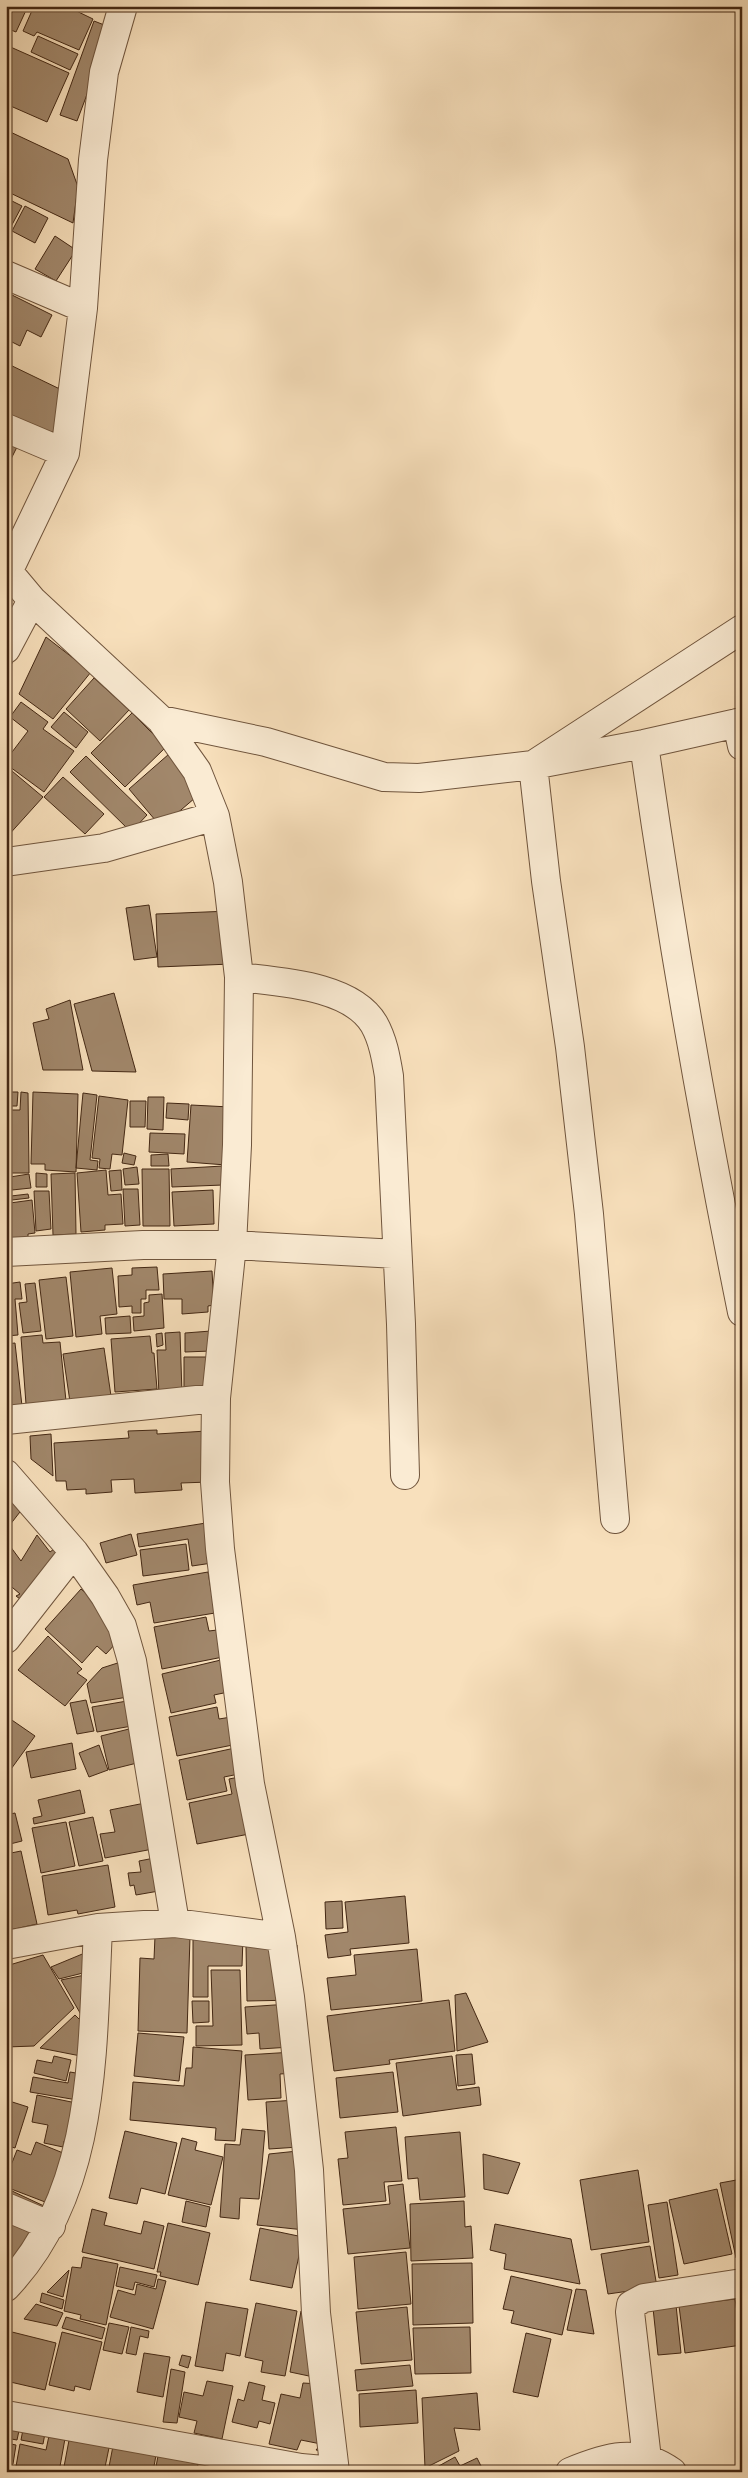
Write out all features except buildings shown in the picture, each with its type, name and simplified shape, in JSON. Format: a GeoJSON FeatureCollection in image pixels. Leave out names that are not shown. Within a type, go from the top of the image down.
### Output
{"type":"FeatureCollection","features":[{"type":"Feature","properties":{"kind":"street"},"geometry":{"type":"LineString","coordinates":[[6,2415],[300,2468],[335,2471],[316,2313],[309,2170],[290,1997],[281,1937],[250,1784],[223,1577],[215,1482],[216,1398],[232,1245],[237,1145],[239,977],[228,882],[215,816],[197,771],[161,720],[32,600],[8,570],[66,453],[83,308],[94,160],[104,72],[123,6]]}},
{"type":"Feature","properties":{"kind":"street"},"geometry":{"type":"LineString","coordinates":[[6,275],[83,308]]}},
{"type":"Feature","properties":{"kind":"street"},"geometry":{"type":"LineString","coordinates":[[6,428],[66,453]]}},
{"type":"Feature","properties":{"kind":"street"},"geometry":{"type":"LineString","coordinates":[[6,649],[32,600]]}},
{"type":"Feature","properties":{"kind":"street"},"geometry":{"type":"LineString","coordinates":[[533,765],[742,629]]}},
{"type":"Feature","properties":{"kind":"street"},"geometry":{"type":"LineString","coordinates":[[161,720],[266,742],[384,777],[419,778],[533,765],[644,744],[740,730]]}},
{"type":"Feature","properties":{"kind":"street"},"geometry":{"type":"LineString","coordinates":[[644,744],[666,903],[707,1140],[742,1312]]}},
{"type":"Feature","properties":{"kind":"street"},"geometry":{"type":"LineString","coordinates":[[533,765],[546,881],[570,1047],[589,1214],[615,1518]]}},
{"type":"Feature","properties":{"kind":"street"},"geometry":{"type":"LineString","coordinates":[[6,862],[104,848],[215,816]]}},
{"type":"Feature","properties":{"kind":"street"},"geometry":{"type":"LineString","coordinates":[[239,977],[302,985],[350,1002],[363,1011],[373,1023],[381,1039],[388,1076],[405,1475]]}},
{"type":"Feature","properties":{"kind":"street"},"geometry":{"type":"LineString","coordinates":[[6,1252],[143,1245],[232,1245],[397,1254]]}},
{"type":"Feature","properties":{"kind":"street"},"geometry":{"type":"LineString","coordinates":[[6,1420],[216,1398]]}},
{"type":"Feature","properties":{"kind":"street"},"geometry":{"type":"LineString","coordinates":[[6,1474],[74,1552],[105,1596],[122,1626],[132,1662],[175,1923]]}},
{"type":"Feature","properties":{"kind":"street"},"geometry":{"type":"LineString","coordinates":[[6,1639],[74,1552]]}},
{"type":"Feature","properties":{"kind":"street"},"geometry":{"type":"LineString","coordinates":[[6,1945],[98,1928],[175,1923],[281,1937]]}},
{"type":"Feature","properties":{"kind":"street"},"geometry":{"type":"LineString","coordinates":[[6,2287],[19,2274],[51,2226],[75,2163],[89,2092],[98,1928]]}},
{"type":"Feature","properties":{"kind":"street"},"geometry":{"type":"LineString","coordinates":[[6,2207],[51,2226]]}},
{"type":"Feature","properties":{"kind":"street"},"geometry":{"type":"LineString","coordinates":[[647,2459],[630,2312],[631,2305],[644,2298],[742,2283]]}},
{"type":"Feature","properties":{"kind":"street"},"geometry":{"type":"LineString","coordinates":[[570,2472],[602,2459],[626,2456],[647,2459],[672,2472]]}}]}
